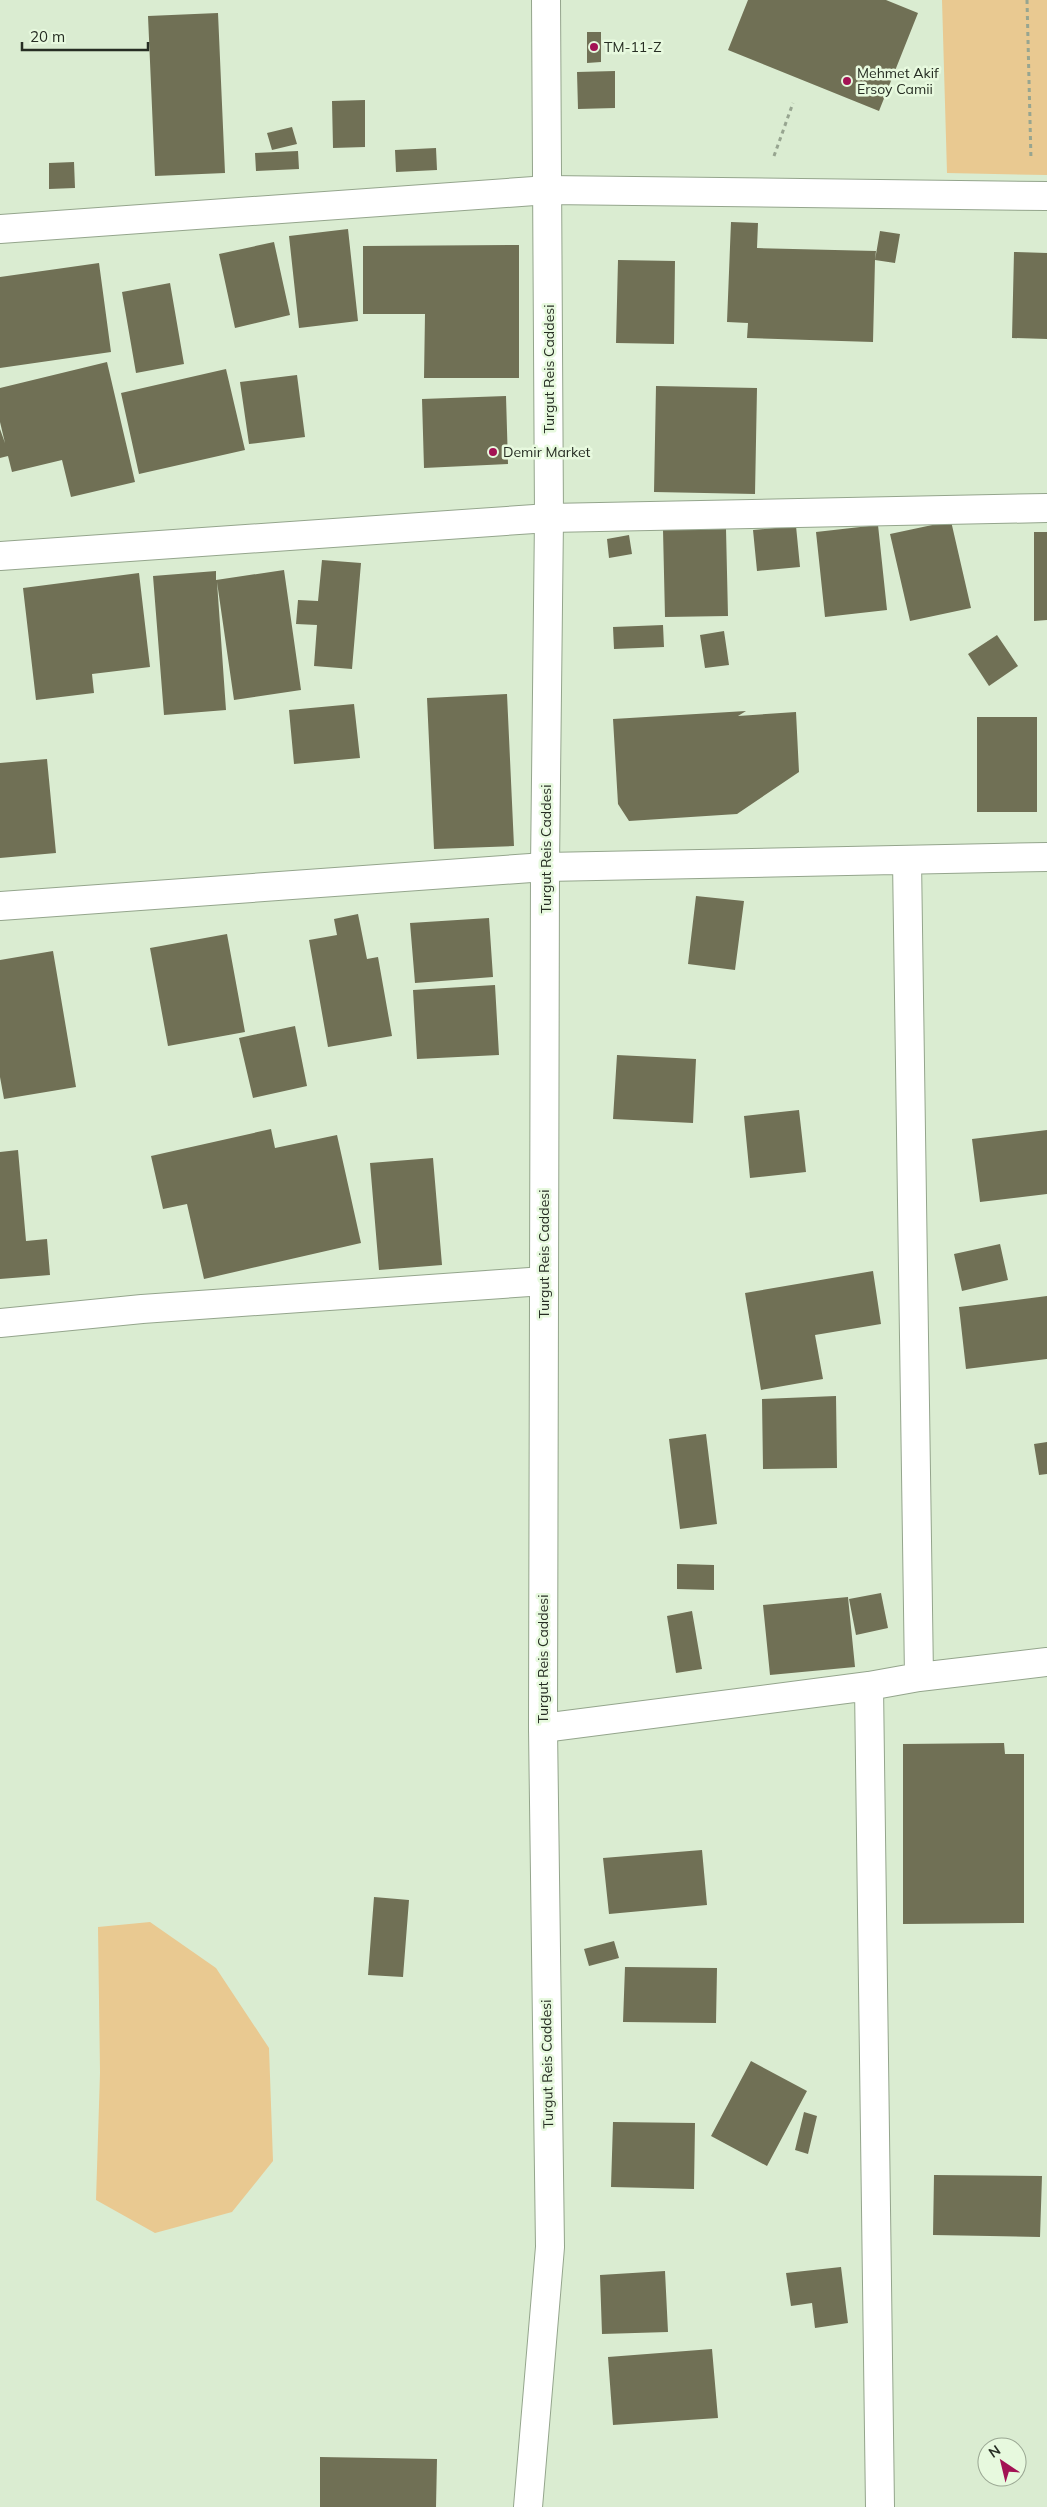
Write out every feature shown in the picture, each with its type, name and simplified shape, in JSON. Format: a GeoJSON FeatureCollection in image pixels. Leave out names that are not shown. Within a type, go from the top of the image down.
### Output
{"type":"FeatureCollection","features":[{"type":"Feature","properties":{"kind":"street","name":"Turgut Reis Caddesi"},"geometry":{"type":"LineString","coordinates":[[528,2507],[550,2246],[543,1728],[549,518],[546,0]]}},
{"type":"Feature","properties":{"kind":"street"},"geometry":{"type":"LineString","coordinates":[[0,229],[548,190],[1039,196]]}},
{"type":"Feature","properties":{"kind":"street"},"geometry":{"type":"LineString","coordinates":[[0,556],[549,518],[1047,508]]}},
{"type":"Feature","properties":{"kind":"street"},"geometry":{"type":"LineString","coordinates":[[0,906],[546,867],[1047,857]]}},
{"type":"Feature","properties":{"kind":"street"},"geometry":{"type":"LineString","coordinates":[[907,860],[919,1677]]}},
{"type":"Feature","properties":{"kind":"street"},"geometry":{"type":"LineString","coordinates":[[0,1323],[142,1309],[544,1281]]}},
{"type":"Feature","properties":{"kind":"street"},"geometry":{"type":"LineString","coordinates":[[543,1728],[869,1686],[919,1677],[1047,1662]]}},
{"type":"Feature","properties":{"kind":"street"},"geometry":{"type":"LineString","coordinates":[[869,1686],[880,2507]]}},
{"type":"Feature","properties":{"kind":"path"},"geometry":{"type":"LineString","coordinates":[[1027,0],[1039,196]]}},
{"type":"Feature","properties":{"kind":"path"},"geometry":{"type":"LineString","coordinates":[[761,192],[793,103]]}},
{"type":"Feature","properties":{"kind":"shaded area"},"geometry":{"type":"Polygon","coordinates":[[[942,0],[1047,0],[1047,175],[947,173],[942,0]]]}},
{"type":"Feature","properties":{"kind":"shaded area"},"geometry":{"type":"Polygon","coordinates":[[[150,1922],[216,1968],[269,2048],[273,2161],[232,2212],[155,2233],[96,2200],[100,2073],[98,1927],[150,1922]]]}},
{"type":"Feature","properties":{"kind":"building","name":"Mehmet Akif Ersoy Camii"},"geometry":{"type":"Polygon","coordinates":[[[748,0],[886,0],[918,13],[879,111],[728,50],[748,0]]]}},
{"type":"Feature","properties":{"kind":"building"},"geometry":{"type":"Polygon","coordinates":[[[218,13],[225,173],[155,176],[148,16],[218,13]]]}},
{"type":"Feature","properties":{"kind":"building","name":"TM-11-Z"},"geometry":{"type":"Polygon","coordinates":[[[587,32],[601,32],[601,62],[587,63],[587,32]]]}},
{"type":"Feature","properties":{"kind":"building"},"geometry":{"type":"Polygon","coordinates":[[[615,71],[615,108],[578,109],[577,72],[615,71]]]}},
{"type":"Feature","properties":{"kind":"building"},"geometry":{"type":"Polygon","coordinates":[[[365,100],[365,147],[333,148],[332,101],[365,100]]]}},
{"type":"Feature","properties":{"kind":"building"},"geometry":{"type":"Polygon","coordinates":[[[292,127],[297,144],[272,150],[267,133],[292,127]]]}},
{"type":"Feature","properties":{"kind":"building"},"geometry":{"type":"Polygon","coordinates":[[[436,148],[437,170],[396,172],[395,150],[436,148]]]}},
{"type":"Feature","properties":{"kind":"building"},"geometry":{"type":"Polygon","coordinates":[[[298,151],[299,169],[256,171],[255,153],[298,151]]]}},
{"type":"Feature","properties":{"kind":"building"},"geometry":{"type":"Polygon","coordinates":[[[74,162],[75,188],[49,189],[49,163],[74,162]]]}},
{"type":"Feature","properties":{"kind":"building"},"geometry":{"type":"Polygon","coordinates":[[[731,222],[758,223],[757,248],[876,251],[873,342],[747,338],[748,323],[727,322],[731,222]]]}},
{"type":"Feature","properties":{"kind":"building"},"geometry":{"type":"Polygon","coordinates":[[[348,229],[358,321],[299,328],[289,236],[348,229]]]}},
{"type":"Feature","properties":{"kind":"building"},"geometry":{"type":"Polygon","coordinates":[[[880,231],[900,234],[895,263],[875,260],[880,231]]]}},
{"type":"Feature","properties":{"kind":"building"},"geometry":{"type":"Polygon","coordinates":[[[274,242],[290,315],[235,328],[219,254],[274,242]]]}},
{"type":"Feature","properties":{"kind":"building"},"geometry":{"type":"Polygon","coordinates":[[[519,245],[519,378],[424,378],[425,314],[363,314],[363,246],[519,245]]]}},
{"type":"Feature","properties":{"kind":"building"},"geometry":{"type":"Polygon","coordinates":[[[1014,252],[1047,253],[1047,339],[1012,338],[1014,252]]]}},
{"type":"Feature","properties":{"kind":"building"},"geometry":{"type":"Polygon","coordinates":[[[618,260],[675,261],[674,344],[616,343],[618,260]]]}},
{"type":"Feature","properties":{"kind":"building"},"geometry":{"type":"Polygon","coordinates":[[[99,263],[111,352],[0,368],[0,277],[99,263]]]}},
{"type":"Feature","properties":{"kind":"building"},"geometry":{"type":"Polygon","coordinates":[[[170,283],[184,364],[136,373],[122,292],[170,283]]]}},
{"type":"Feature","properties":{"kind":"building"},"geometry":{"type":"Polygon","coordinates":[[[107,362],[135,482],[71,497],[62,460],[12,472],[8,456],[0,458],[0,429],[5,443],[0,422],[0,388],[107,362]]]}},
{"type":"Feature","properties":{"kind":"building"},"geometry":{"type":"Polygon","coordinates":[[[226,369],[245,450],[139,474],[121,393],[226,369]]]}},
{"type":"Feature","properties":{"kind":"building"},"geometry":{"type":"Polygon","coordinates":[[[297,375],[305,437],[249,444],[240,382],[297,375]]]}},
{"type":"Feature","properties":{"kind":"building"},"geometry":{"type":"Polygon","coordinates":[[[656,386],[757,388],[755,494],[654,492],[656,386]]]}},
{"type":"Feature","properties":{"kind":"building"},"geometry":{"type":"Polygon","coordinates":[[[506,396],[508,464],[424,468],[422,399],[506,396]]]}},
{"type":"Feature","properties":{"kind":"building"},"geometry":{"type":"Polygon","coordinates":[[[951,521],[971,608],[910,621],[890,534],[951,521]]]}},
{"type":"Feature","properties":{"kind":"building"},"geometry":{"type":"Polygon","coordinates":[[[878,525],[887,610],[825,617],[816,532],[878,525]]]}},
{"type":"Feature","properties":{"kind":"building"},"geometry":{"type":"Polygon","coordinates":[[[796,526],[800,567],[757,571],[753,530],[796,526]]]}},
{"type":"Feature","properties":{"kind":"building"},"geometry":{"type":"Polygon","coordinates":[[[726,529],[728,616],[665,617],[663,530],[726,529]]]}},
{"type":"Feature","properties":{"kind":"building"},"geometry":{"type":"Polygon","coordinates":[[[1034,532],[1047,532],[1047,620],[1034,621],[1034,532]]]}},
{"type":"Feature","properties":{"kind":"building"},"geometry":{"type":"Polygon","coordinates":[[[629,535],[632,554],[609,558],[607,539],[629,535]]]}},
{"type":"Feature","properties":{"kind":"building"},"geometry":{"type":"Polygon","coordinates":[[[322,560],[361,563],[352,669],[314,666],[317,625],[296,624],[298,600],[318,601],[322,560]]]}},
{"type":"Feature","properties":{"kind":"building"},"geometry":{"type":"Polygon","coordinates":[[[284,570],[301,690],[234,700],[217,582],[226,710],[164,715],[153,576],[216,571],[216,580],[284,570]]]}},
{"type":"Feature","properties":{"kind":"building"},"geometry":{"type":"Polygon","coordinates":[[[139,573],[150,667],[92,674],[94,693],[36,700],[23,588],[139,573]]]}},
{"type":"Feature","properties":{"kind":"building"},"geometry":{"type":"Polygon","coordinates":[[[663,625],[664,647],[614,649],[613,627],[663,625]]]}},
{"type":"Feature","properties":{"kind":"building"},"geometry":{"type":"Polygon","coordinates":[[[724,631],[729,665],[705,668],[700,635],[724,631]]]}},
{"type":"Feature","properties":{"kind":"building"},"geometry":{"type":"Polygon","coordinates":[[[997,635],[1018,666],[989,686],[968,654],[997,635]]]}},
{"type":"Feature","properties":{"kind":"building"},"geometry":{"type":"Polygon","coordinates":[[[507,694],[514,846],[434,849],[427,698],[507,694]]]}},
{"type":"Feature","properties":{"kind":"building"},"geometry":{"type":"Polygon","coordinates":[[[354,704],[360,758],[294,764],[289,710],[354,704]]]}},
{"type":"Feature","properties":{"kind":"building"},"geometry":{"type":"Polygon","coordinates":[[[746,711],[738,716],[796,712],[799,772],[737,814],[629,821],[618,804],[613,719],[746,711]]]}},
{"type":"Feature","properties":{"kind":"building"},"geometry":{"type":"Polygon","coordinates":[[[977,717],[1037,717],[1037,812],[977,812],[977,717]]]}},
{"type":"Feature","properties":{"kind":"building"},"geometry":{"type":"Polygon","coordinates":[[[47,759],[56,853],[0,858],[0,763],[47,759]]]}},
{"type":"Feature","properties":{"kind":"building"},"geometry":{"type":"Polygon","coordinates":[[[696,896],[744,901],[735,970],[688,964],[696,896]]]}},
{"type":"Feature","properties":{"kind":"building"},"geometry":{"type":"Polygon","coordinates":[[[358,914],[367,959],[378,957],[392,1036],[328,1047],[309,940],[337,935],[334,919],[358,914]]]}},
{"type":"Feature","properties":{"kind":"building"},"geometry":{"type":"Polygon","coordinates":[[[489,918],[493,977],[415,983],[410,923],[489,918]]]}},
{"type":"Feature","properties":{"kind":"building"},"geometry":{"type":"Polygon","coordinates":[[[227,934],[245,1032],[168,1046],[150,948],[227,934]]]}},
{"type":"Feature","properties":{"kind":"building"},"geometry":{"type":"Polygon","coordinates":[[[53,951],[76,1087],[4,1099],[0,1077],[0,960],[53,951]]]}},
{"type":"Feature","properties":{"kind":"building"},"geometry":{"type":"Polygon","coordinates":[[[495,985],[499,1055],[417,1059],[413,990],[495,985]]]}},
{"type":"Feature","properties":{"kind":"building"},"geometry":{"type":"Polygon","coordinates":[[[295,1026],[307,1086],[253,1098],[239,1038],[295,1026]]]}},
{"type":"Feature","properties":{"kind":"building"},"geometry":{"type":"Polygon","coordinates":[[[617,1055],[696,1059],[693,1123],[613,1119],[617,1055]]]}},
{"type":"Feature","properties":{"kind":"building"},"geometry":{"type":"Polygon","coordinates":[[[799,1110],[806,1172],[750,1178],[744,1116],[799,1110]]]}},
{"type":"Feature","properties":{"kind":"building"},"geometry":{"type":"Polygon","coordinates":[[[271,1129],[275,1148],[337,1135],[361,1243],[204,1279],[187,1204],[163,1209],[151,1156],[271,1129]]]}},
{"type":"Feature","properties":{"kind":"building"},"geometry":{"type":"Polygon","coordinates":[[[1047,1130],[1047,1194],[980,1202],[972,1139],[1047,1130]]]}},
{"type":"Feature","properties":{"kind":"building"},"geometry":{"type":"Polygon","coordinates":[[[18,1150],[26,1241],[47,1239],[50,1275],[0,1279],[0,1152],[18,1150]]]}},
{"type":"Feature","properties":{"kind":"building"},"geometry":{"type":"Polygon","coordinates":[[[433,1158],[442,1265],[379,1270],[370,1163],[433,1158]]]}},
{"type":"Feature","properties":{"kind":"building"},"geometry":{"type":"Polygon","coordinates":[[[1000,1244],[1008,1280],[962,1291],[954,1254],[1000,1244]]]}},
{"type":"Feature","properties":{"kind":"building"},"geometry":{"type":"Polygon","coordinates":[[[873,1271],[881,1324],[815,1335],[823,1379],[761,1390],[745,1293],[873,1271]]]}},
{"type":"Feature","properties":{"kind":"building"},"geometry":{"type":"Polygon","coordinates":[[[1047,1296],[1047,1359],[966,1369],[959,1307],[1047,1296]]]}},
{"type":"Feature","properties":{"kind":"building"},"geometry":{"type":"Polygon","coordinates":[[[836,1396],[837,1468],[763,1469],[762,1399],[836,1396]]]}},
{"type":"Feature","properties":{"kind":"building"},"geometry":{"type":"Polygon","coordinates":[[[706,1434],[717,1524],[680,1529],[669,1439],[706,1434]]]}},
{"type":"Feature","properties":{"kind":"building"},"geometry":{"type":"Polygon","coordinates":[[[1047,1442],[1047,1474],[1039,1475],[1034,1444],[1047,1442]]]}},
{"type":"Feature","properties":{"kind":"building"},"geometry":{"type":"Polygon","coordinates":[[[677,1564],[714,1565],[714,1590],[677,1589],[677,1564]]]}},
{"type":"Feature","properties":{"kind":"building"},"geometry":{"type":"Polygon","coordinates":[[[881,1593],[888,1628],[856,1635],[849,1599],[881,1593]]]}},
{"type":"Feature","properties":{"kind":"building"},"geometry":{"type":"Polygon","coordinates":[[[848,1597],[855,1667],[770,1675],[763,1605],[848,1597]]]}},
{"type":"Feature","properties":{"kind":"building"},"geometry":{"type":"Polygon","coordinates":[[[692,1611],[702,1669],[676,1673],[667,1616],[692,1611]]]}},
{"type":"Feature","properties":{"kind":"building"},"geometry":{"type":"Polygon","coordinates":[[[1004,1743],[1005,1754],[1024,1754],[1024,1923],[903,1924],[903,1744],[1004,1743]]]}},
{"type":"Feature","properties":{"kind":"building"},"geometry":{"type":"Polygon","coordinates":[[[702,1850],[707,1905],[609,1914],[603,1858],[702,1850]]]}},
{"type":"Feature","properties":{"kind":"building"},"geometry":{"type":"Polygon","coordinates":[[[374,1897],[409,1900],[403,1977],[368,1975],[374,1897]]]}},
{"type":"Feature","properties":{"kind":"building"},"geometry":{"type":"Polygon","coordinates":[[[614,1941],[619,1958],[589,1966],[584,1949],[614,1941]]]}},
{"type":"Feature","properties":{"kind":"building"},"geometry":{"type":"Polygon","coordinates":[[[625,1967],[717,1968],[716,2023],[623,2022],[625,1967]]]}},
{"type":"Feature","properties":{"kind":"building"},"geometry":{"type":"Polygon","coordinates":[[[751,2061],[807,2091],[767,2166],[711,2136],[751,2061]]]}},
{"type":"Feature","properties":{"kind":"building"},"geometry":{"type":"Polygon","coordinates":[[[804,2112],[817,2116],[808,2154],[795,2150],[804,2112]]]}},
{"type":"Feature","properties":{"kind":"building"},"geometry":{"type":"Polygon","coordinates":[[[613,2122],[695,2123],[694,2189],[611,2187],[613,2122]]]}},
{"type":"Feature","properties":{"kind":"building"},"geometry":{"type":"Polygon","coordinates":[[[934,2175],[1042,2176],[1040,2237],[933,2235],[934,2175]]]}},
{"type":"Feature","properties":{"kind":"building"},"geometry":{"type":"Polygon","coordinates":[[[841,2267],[848,2323],[815,2328],[812,2303],[791,2306],[786,2273],[841,2267]]]}},
{"type":"Feature","properties":{"kind":"building"},"geometry":{"type":"Polygon","coordinates":[[[665,2271],[668,2332],[602,2334],[600,2275],[665,2271]]]}},
{"type":"Feature","properties":{"kind":"building"},"geometry":{"type":"Polygon","coordinates":[[[712,2349],[718,2418],[613,2425],[608,2357],[712,2349]]]}},
{"type":"Feature","properties":{"kind":"building"},"geometry":{"type":"Polygon","coordinates":[[[320,2457],[437,2459],[436,2507],[320,2507],[320,2457]]]}},
{"type":"Feature","properties":{"kind":"place","name":"TM-11-Z"},"geometry":{"type":"Point","coordinates":[594,47]}},
{"type":"Feature","properties":{"kind":"place","name":"Mehmet Akif Ersoy Camii"},"geometry":{"type":"Point","coordinates":[847,81]}},
{"type":"Feature","properties":{"kind":"place","name":"Demir Market"},"geometry":{"type":"Point","coordinates":[493,452]}}]}
